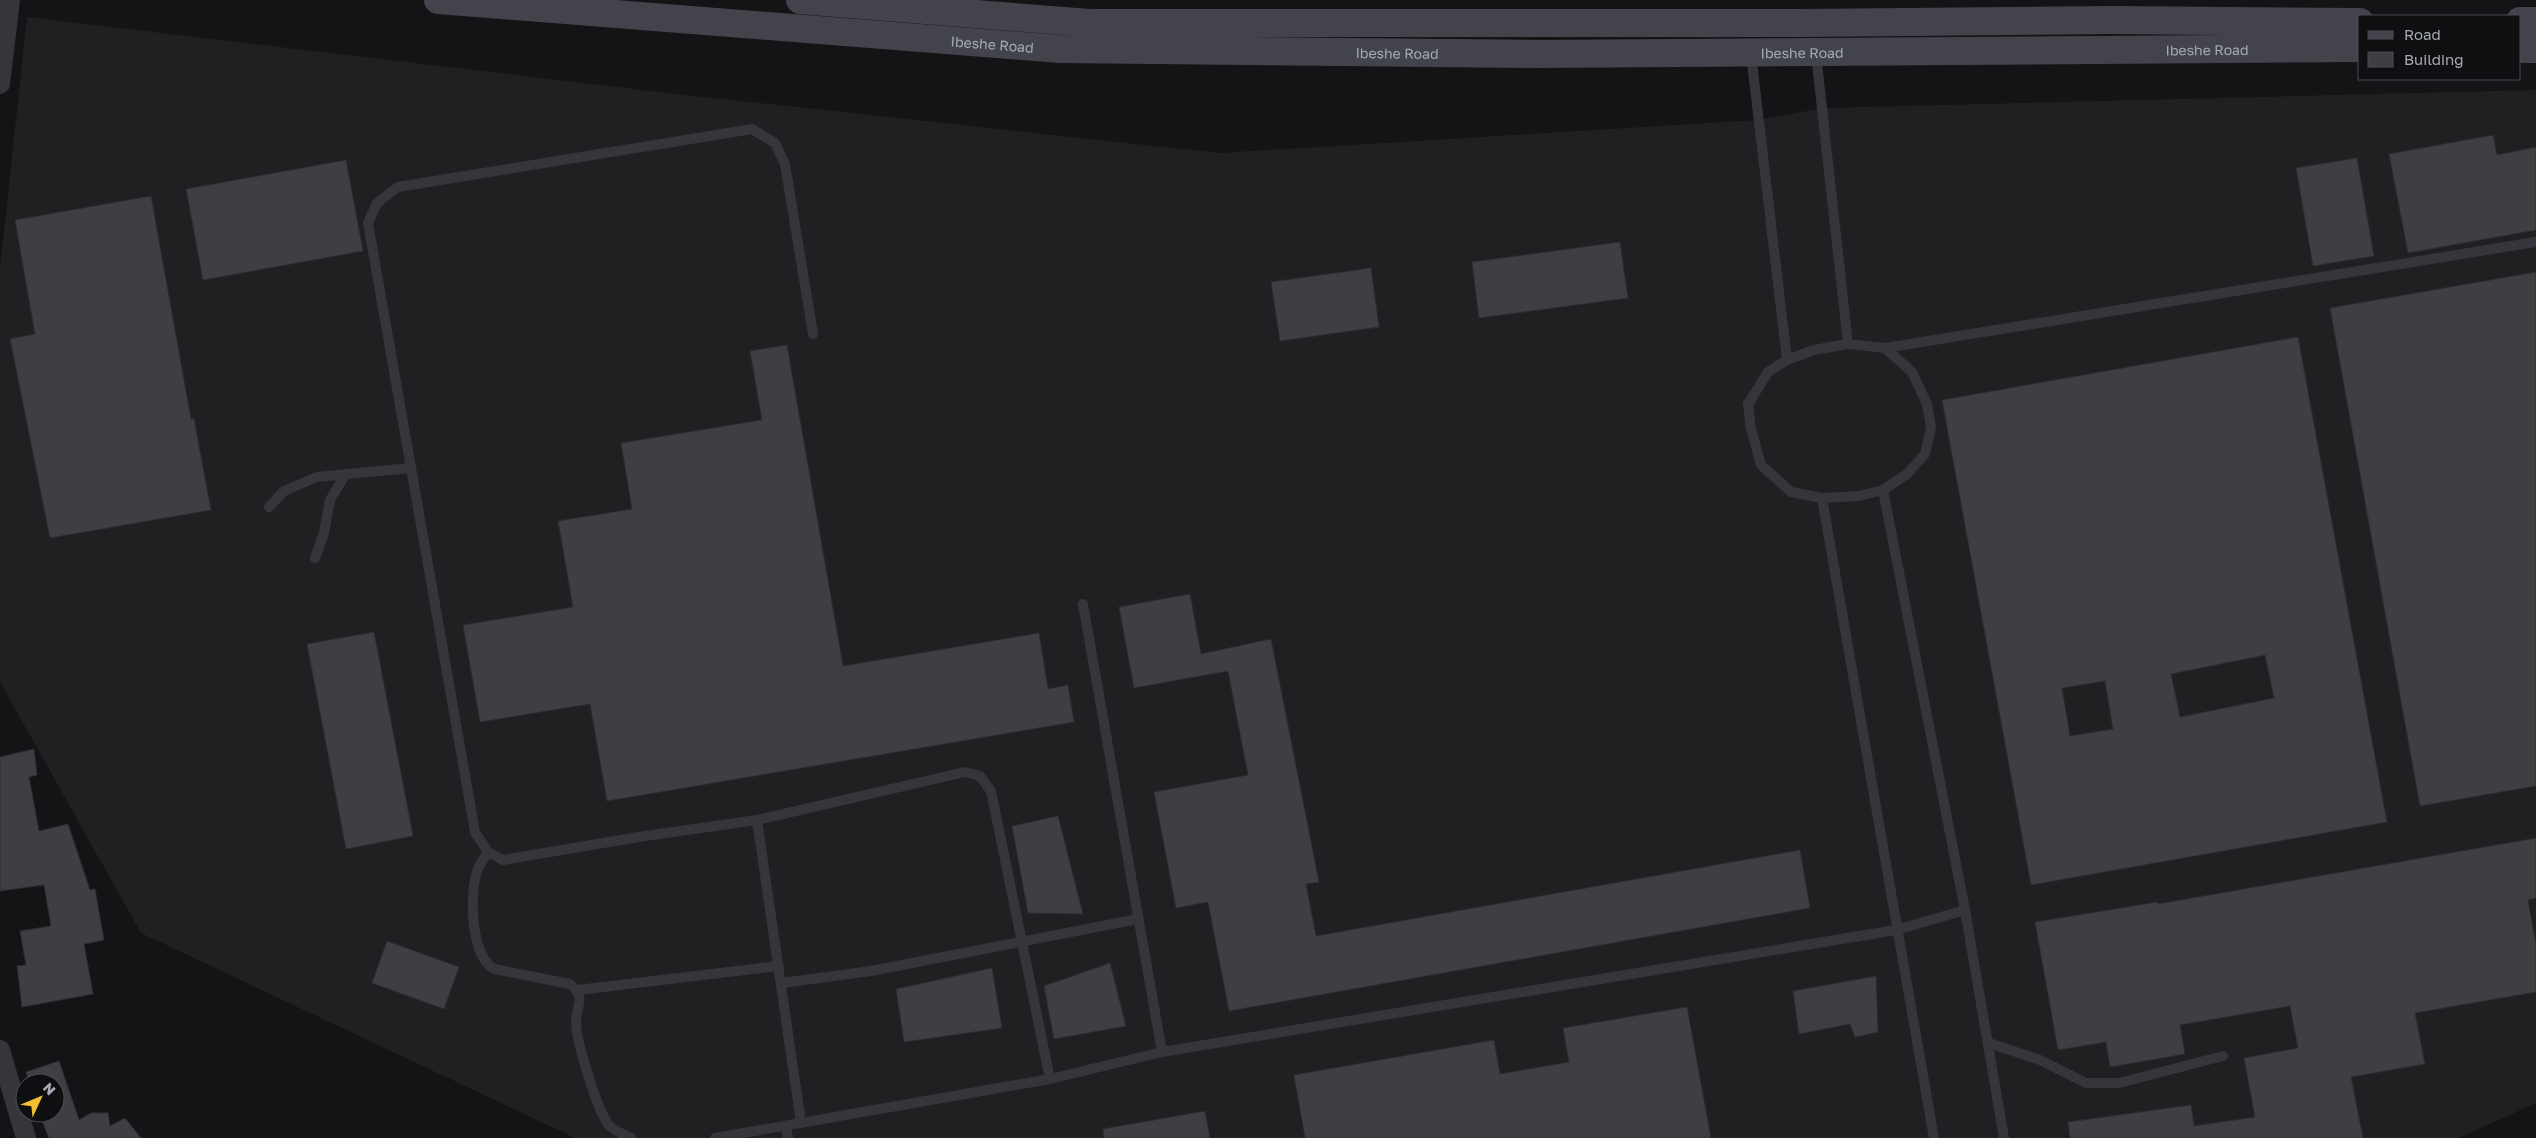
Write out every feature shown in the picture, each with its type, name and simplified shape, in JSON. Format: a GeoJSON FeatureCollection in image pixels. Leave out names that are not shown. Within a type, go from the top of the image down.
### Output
{"type":"FeatureCollection","features":[{"type":"Feature","properties":{"kind":"main road","name":"Ibeshe Road"},"geometry":{"type":"LineString","coordinates":[[438,0],[1060,49],[1228,52],[1816,53],[2104,48],[2358,48]]}},
{"type":"Feature","properties":{"kind":"main road","name":"Ibeshe Road"},"geometry":{"type":"LineString","coordinates":[[800,0],[1089,23],[1802,23],[2113,20],[2358,22]]}},
{"type":"Feature","properties":{"kind":"main road"},"geometry":{"type":"LineString","coordinates":[[2521,21],[2536,21]]}},
{"type":"Feature","properties":{"kind":"main road"},"geometry":{"type":"LineString","coordinates":[[2521,49],[2536,49]]}},
{"type":"Feature","properties":{"kind":"street"},"geometry":{"type":"LineString","coordinates":[[0,84],[10,0]]}},
{"type":"Feature","properties":{"kind":"street"},"geometry":{"type":"LineString","coordinates":[[0,1050],[26,1138]]}},
{"type":"Feature","properties":{"kind":"lane"},"geometry":{"type":"LineString","coordinates":[[1751,53],[1787,360]]}},
{"type":"Feature","properties":{"kind":"lane"},"geometry":{"type":"LineString","coordinates":[[1816,53],[1848,344]]}},
{"type":"Feature","properties":{"kind":"lane"},"geometry":{"type":"LineString","coordinates":[[813,334],[784,164],[775,143],[752,129],[398,187],[378,203],[368,223],[475,832],[488,852],[503,860],[638,837],[757,820],[965,772],[980,776],[991,790],[1050,1079]]}},
{"type":"Feature","properties":{"kind":"lane"},"geometry":{"type":"LineString","coordinates":[[1885,348],[1912,372],[1927,404],[1931,427],[1924,454],[1907,474],[1883,490],[1859,496],[1822,498],[1791,492],[1762,465],[1751,429],[1748,404],[1768,372],[1787,360],[1814,350],[1848,344],[1885,348],[2536,242]]}},
{"type":"Feature","properties":{"kind":"lane"},"geometry":{"type":"LineString","coordinates":[[270,507],[284,490],[317,477],[410,468]]}},
{"type":"Feature","properties":{"kind":"lane"},"geometry":{"type":"LineString","coordinates":[[315,558],[324,533],[330,500],[345,475]]}},
{"type":"Feature","properties":{"kind":"lane"},"geometry":{"type":"LineString","coordinates":[[1883,490],[1965,910],[2004,1138]]}},
{"type":"Feature","properties":{"kind":"lane"},"geometry":{"type":"LineString","coordinates":[[1822,498],[1896,930],[1934,1138]]}},
{"type":"Feature","properties":{"kind":"lane"},"geometry":{"type":"LineString","coordinates":[[1083,604],[1162,1052]]}},
{"type":"Feature","properties":{"kind":"lane"},"geometry":{"type":"LineString","coordinates":[[757,820],[780,966],[801,1123]]}},
{"type":"Feature","properties":{"kind":"lane"},"geometry":{"type":"LineString","coordinates":[[488,852],[478,869],[473,920],[479,951],[487,965],[494,969],[570,984],[578,990],[581,1002],[576,1022],[581,1048],[599,1108],[610,1126],[631,1138]]}},
{"type":"Feature","properties":{"kind":"lane"},"geometry":{"type":"LineString","coordinates":[[714,1138],[1050,1079],[1162,1052],[1896,930],[1965,910]]}},
{"type":"Feature","properties":{"kind":"lane"},"geometry":{"type":"LineString","coordinates":[[782,983],[871,971],[1138,919]]}},
{"type":"Feature","properties":{"kind":"lane"},"geometry":{"type":"LineString","coordinates":[[578,990],[780,966]]}},
{"type":"Feature","properties":{"kind":"lane"},"geometry":{"type":"LineString","coordinates":[[1989,1043],[2040,1060],[2086,1082],[2119,1083],[2223,1056]]}},
{"type":"Feature","properties":{"kind":"lane"},"geometry":{"type":"LineString","coordinates":[[786,1126],[788,1138]]}},
{"type":"Feature","properties":{"kind":"shaded area"},"geometry":{"type":"Polygon","coordinates":[[[27,17],[659,92],[1219,153],[1759,120],[1822,108],[2536,90],[2536,1103],[2459,1138],[575,1138],[141,933],[0,682],[0,269],[27,17]]]}},
{"type":"Feature","properties":{"kind":"building"},"geometry":{"type":"Polygon","coordinates":[[[2493,135],[2497,155],[2536,147],[2536,230],[2408,253],[2389,154],[2493,135]]]}},
{"type":"Feature","properties":{"kind":"building"},"geometry":{"type":"Polygon","coordinates":[[[2357,158],[2374,256],[2313,266],[2296,168],[2357,158]]]}},
{"type":"Feature","properties":{"kind":"building"},"geometry":{"type":"Polygon","coordinates":[[[346,160],[363,251],[203,280],[186,189],[346,160]]]}},
{"type":"Feature","properties":{"kind":"building"},"geometry":{"type":"Polygon","coordinates":[[[151,196],[191,419],[194,419],[211,510],[50,538],[10,339],[35,334],[15,220],[151,196]]]}},
{"type":"Feature","properties":{"kind":"building"},"geometry":{"type":"Polygon","coordinates":[[[1620,242],[1628,298],[1479,318],[1472,262],[1620,242]]]}},
{"type":"Feature","properties":{"kind":"building"},"geometry":{"type":"Polygon","coordinates":[[[1371,268],[1379,327],[1280,341],[1271,282],[1371,268]]]}},
{"type":"Feature","properties":{"kind":"building"},"geometry":{"type":"Polygon","coordinates":[[[2536,272],[2536,786],[2420,806],[2330,308],[2536,272]]]}},
{"type":"Feature","properties":{"kind":"building"},"geometry":{"type":"Polygon","coordinates":[[[2298,337],[2387,822],[2031,885],[1942,400],[2298,337]],[[2265,655],[2171,674],[2180,717],[2274,698],[2265,655]],[[2105,681],[2062,688],[2070,736],[2113,729],[2105,681]]]}},
{"type":"Feature","properties":{"kind":"building"},"geometry":{"type":"Polygon","coordinates":[[[787,345],[843,666],[1039,633],[1048,689],[1068,685],[1074,722],[607,801],[590,704],[480,722],[463,625],[573,607],[558,521],[632,509],[621,443],[762,420],[750,351],[787,345]]]}},
{"type":"Feature","properties":{"kind":"building"},"geometry":{"type":"Polygon","coordinates":[[[1190,594],[1201,654],[1271,639],[1319,882],[1306,884],[1316,936],[1800,850],[1810,908],[1229,1011],[1208,902],[1176,908],[1154,792],[1248,775],[1228,671],[1134,688],[1119,607],[1190,594]]]}},
{"type":"Feature","properties":{"kind":"building"},"geometry":{"type":"Polygon","coordinates":[[[374,632],[413,836],[346,849],[307,644],[374,632]]]}},
{"type":"Feature","properties":{"kind":"building"},"geometry":{"type":"Polygon","coordinates":[[[34,749],[37,775],[29,777],[39,831],[68,824],[90,890],[95,889],[104,940],[84,944],[93,994],[22,1007],[17,966],[26,965],[20,931],[51,926],[44,885],[0,891],[0,757],[34,749]]]}},
{"type":"Feature","properties":{"kind":"building"},"geometry":{"type":"Polygon","coordinates":[[[1058,816],[1083,914],[1028,913],[1012,826],[1058,816]]]}},
{"type":"Feature","properties":{"kind":"building"},"geometry":{"type":"Polygon","coordinates":[[[2536,838],[2536,898],[2528,900],[2536,945],[2536,992],[2415,1013],[2425,1064],[2351,1077],[2363,1138],[2070,1138],[2068,1122],[2191,1105],[2194,1126],[2255,1117],[2244,1058],[2298,1048],[2290,1006],[2180,1025],[2185,1054],[2110,1067],[2106,1042],[2058,1050],[2035,922],[2158,902],[2158,904],[2536,838]]]}},
{"type":"Feature","properties":{"kind":"building"},"geometry":{"type":"Polygon","coordinates":[[[387,941],[459,967],[444,1009],[372,983],[387,941]]]}},
{"type":"Feature","properties":{"kind":"building"},"geometry":{"type":"Polygon","coordinates":[[[1110,963],[1126,1026],[1054,1039],[1044,986],[1110,963]]]}},
{"type":"Feature","properties":{"kind":"building"},"geometry":{"type":"Polygon","coordinates":[[[992,968],[1002,1028],[904,1042],[896,989],[992,968]]]}},
{"type":"Feature","properties":{"kind":"building"},"geometry":{"type":"Polygon","coordinates":[[[1876,976],[1878,1032],[1855,1037],[1850,1024],[1799,1034],[1793,991],[1876,976]]]}},
{"type":"Feature","properties":{"kind":"building"},"geometry":{"type":"Polygon","coordinates":[[[1687,1007],[1711,1138],[1305,1138],[1294,1075],[1494,1040],[1500,1074],[1569,1062],[1563,1028],[1687,1007]]]}},
{"type":"Feature","properties":{"kind":"building"},"geometry":{"type":"Polygon","coordinates":[[[59,1061],[63,1073],[26,1073],[59,1061]]]}},
{"type":"Feature","properties":{"kind":"building"},"geometry":{"type":"Polygon","coordinates":[[[65,1079],[79,1120],[91,1113],[108,1113],[110,1126],[125,1118],[141,1138],[49,1138],[43,1123],[65,1123],[65,1079]]]}},
{"type":"Feature","properties":{"kind":"building"},"geometry":{"type":"Polygon","coordinates":[[[1205,1111],[1210,1138],[1104,1138],[1103,1129],[1205,1111]]]}}]}
